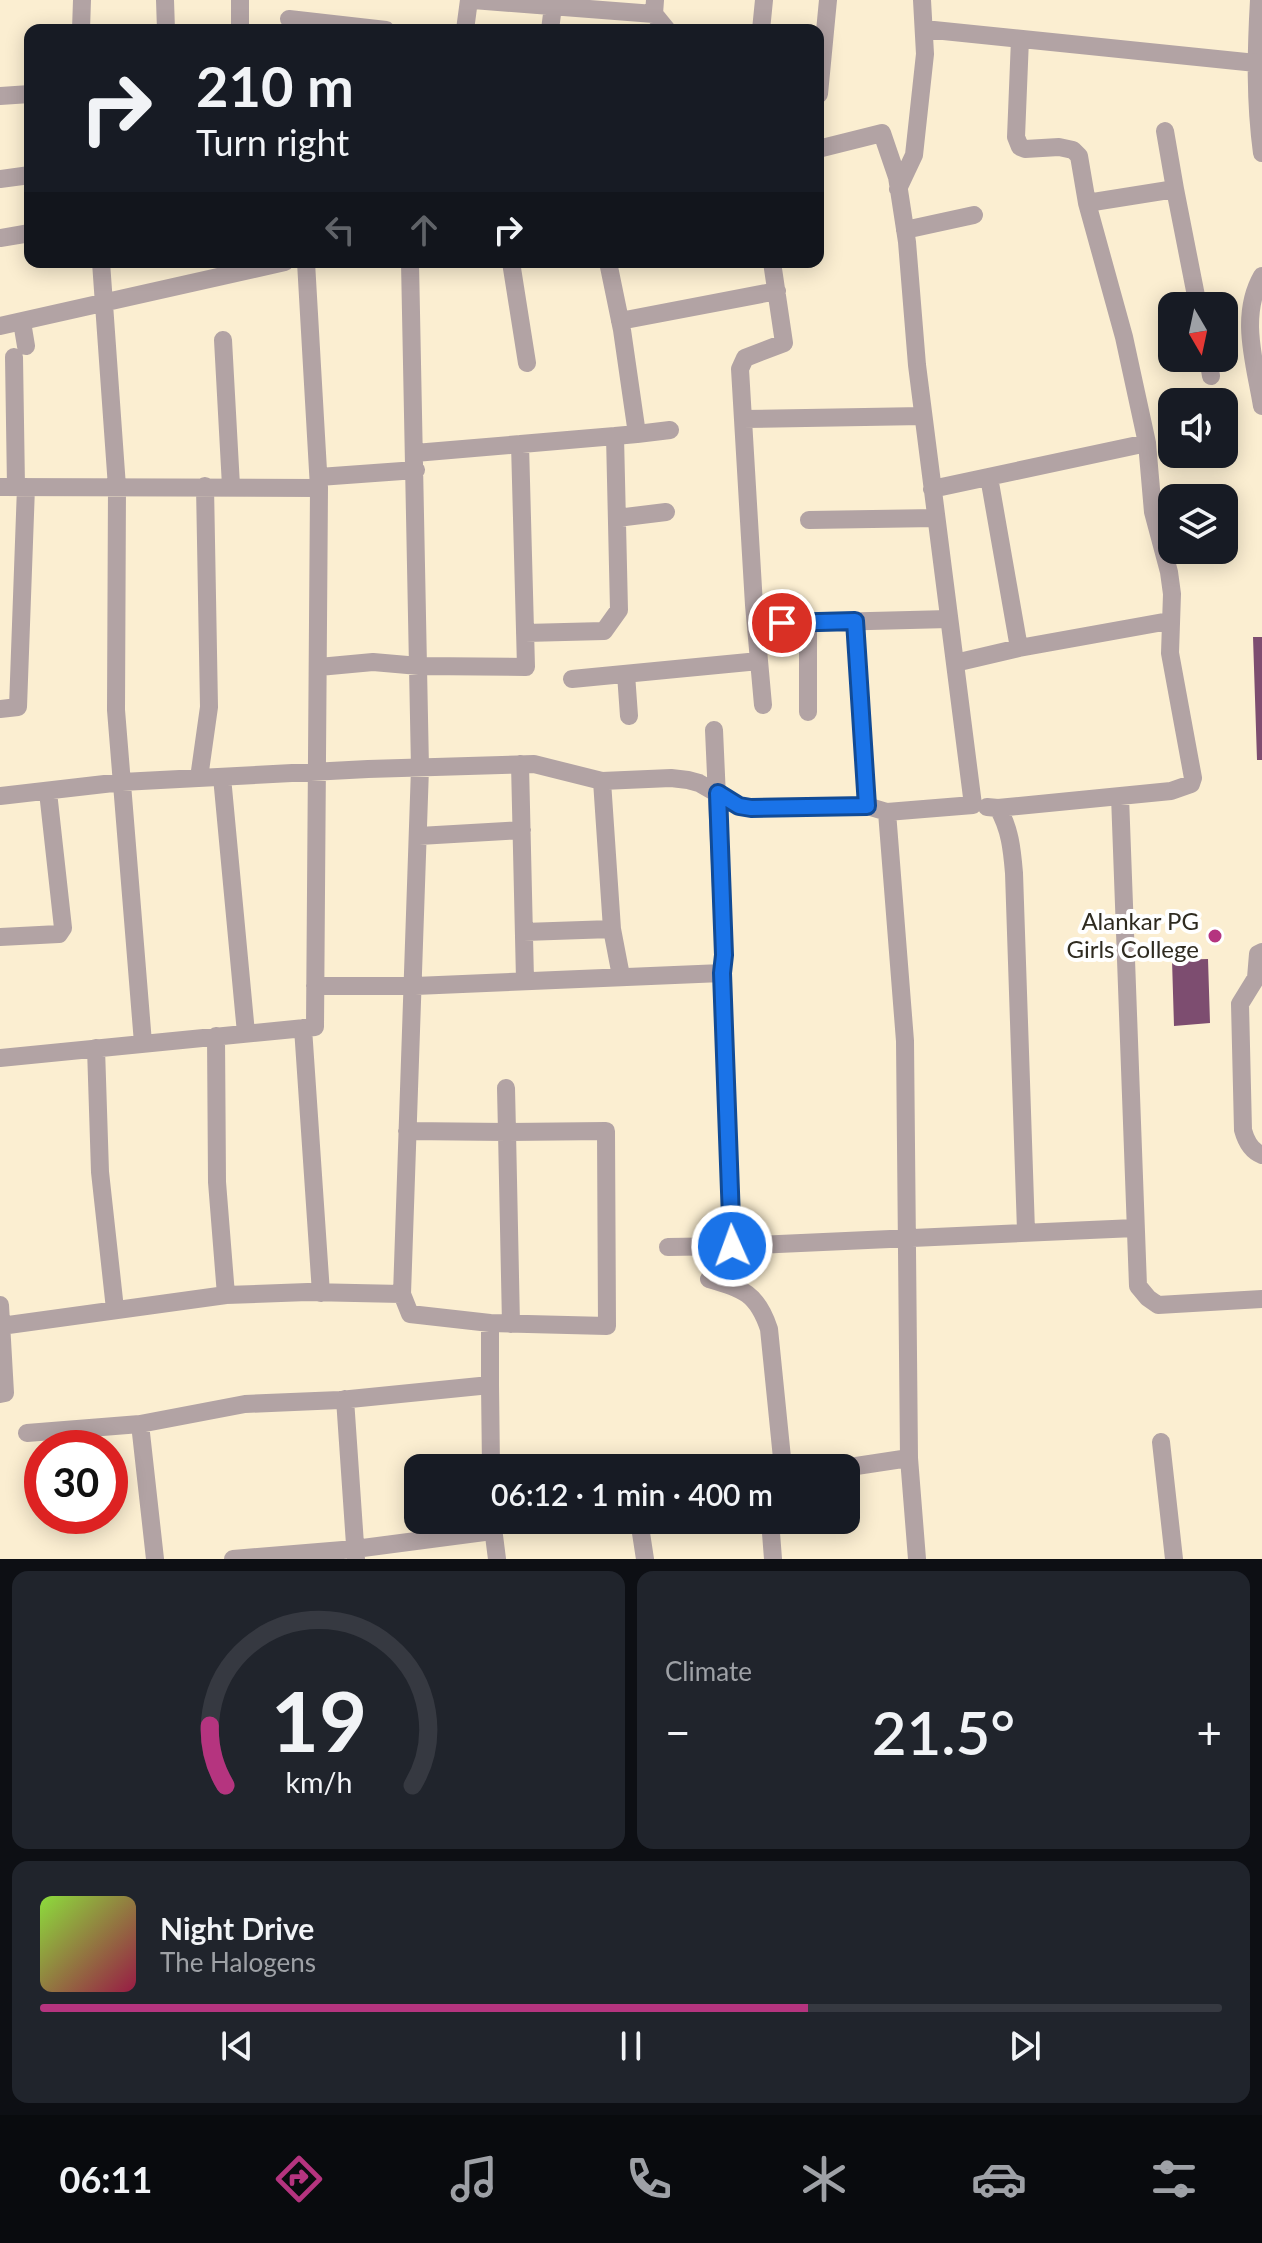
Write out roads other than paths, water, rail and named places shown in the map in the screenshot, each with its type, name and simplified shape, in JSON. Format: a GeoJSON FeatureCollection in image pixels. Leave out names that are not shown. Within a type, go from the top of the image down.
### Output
{"type":"FeatureCollection","features":[{"type":"Feature","properties":{"kind":"street"},"geometry":{"type":"LineString","coordinates":[[81,24],[82,0]]}},
{"type":"Feature","properties":{"kind":"street"},"geometry":{"type":"LineString","coordinates":[[165,0],[166,24]]}},
{"type":"Feature","properties":{"kind":"street"},"geometry":{"type":"LineString","coordinates":[[240,0],[240,24]]}},
{"type":"Feature","properties":{"kind":"street"},"geometry":{"type":"LineString","coordinates":[[466,24],[471,0],[553,6],[654,7]]}},
{"type":"Feature","properties":{"kind":"street"},"geometry":{"type":"LineString","coordinates":[[762,24],[764,0]]}},
{"type":"Feature","properties":{"kind":"street"},"geometry":{"type":"LineString","coordinates":[[824,42],[828,0]]}},
{"type":"Feature","properties":{"kind":"street"},"geometry":{"type":"LineString","coordinates":[[898,189],[914,155],[925,54],[922,0]]}},
{"type":"Feature","properties":{"kind":"street"},"geometry":{"type":"LineString","coordinates":[[1259,0],[1257,116],[1262,153]]}},
{"type":"Feature","properties":{"kind":"street"},"geometry":{"type":"LineString","coordinates":[[551,24],[553,6]]}},
{"type":"Feature","properties":{"kind":"street"},"geometry":{"type":"LineString","coordinates":[[289,19],[312,24]]}},
{"type":"Feature","properties":{"kind":"street"},"geometry":{"type":"LineString","coordinates":[[924,29],[1256,63]]}},
{"type":"Feature","properties":{"kind":"street"},"geometry":{"type":"LineString","coordinates":[[0,796],[122,782],[520,764],[534,764],[602,781],[671,778],[699,783],[739,806],[751,808],[867,806],[887,812],[973,805],[998,808],[1181,789],[1191,784],[1193,778],[1170,653],[1172,594],[1169,572],[1153,512],[1147,443],[1124,337],[1087,203],[1079,156],[1073,150],[1059,147],[1025,149],[1020,147],[1016,137],[1020,39]]}},
{"type":"Feature","properties":{"kind":"street"},"geometry":{"type":"LineString","coordinates":[[0,96],[24,94]]}},
{"type":"Feature","properties":{"kind":"street"},"geometry":{"type":"LineString","coordinates":[[1165,131],[1195,292]]}},
{"type":"Feature","properties":{"kind":"street"},"geometry":{"type":"LineString","coordinates":[[824,148],[882,133],[898,189],[905,230],[923,416],[973,805]]}},
{"type":"Feature","properties":{"kind":"street"},"geometry":{"type":"LineString","coordinates":[[0,179],[24,176]]}},
{"type":"Feature","properties":{"kind":"street"},"geometry":{"type":"LineString","coordinates":[[1087,203],[1175,189]]}},
{"type":"Feature","properties":{"kind":"street"},"geometry":{"type":"LineString","coordinates":[[905,230],[974,215]]}},
{"type":"Feature","properties":{"kind":"street"},"geometry":{"type":"LineString","coordinates":[[0,238],[24,234]]}},
{"type":"Feature","properties":{"kind":"street"},"geometry":{"type":"LineString","coordinates":[[102,268],[117,487],[116,710],[143,1043]]}},
{"type":"Feature","properties":{"kind":"street"},"geometry":{"type":"LineString","coordinates":[[0,326],[259,268]]}},
{"type":"Feature","properties":{"kind":"street"},"geometry":{"type":"LineString","coordinates":[[0,1058],[315,1027],[319,483],[306,268]]}},
{"type":"Feature","properties":{"kind":"street"},"geometry":{"type":"LineString","coordinates":[[407,1131],[606,1131],[607,1326],[490,1323],[410,1314],[402,1294],[410,1027],[415,986],[420,768],[410,268]]}},
{"type":"Feature","properties":{"kind":"street"},"geometry":{"type":"LineString","coordinates":[[512,268],[527,363]]}},
{"type":"Feature","properties":{"kind":"street"},"geometry":{"type":"LineString","coordinates":[[609,268],[637,434]]}},
{"type":"Feature","properties":{"kind":"street"},"geometry":{"type":"LineString","coordinates":[[763,705],[740,369],[745,358],[784,343],[773,268]]}},
{"type":"Feature","properties":{"kind":"street"},"geometry":{"type":"LineString","coordinates":[[1262,276],[1254,290],[1249,324],[1262,406]]}},
{"type":"Feature","properties":{"kind":"street"},"geometry":{"type":"LineString","coordinates":[[620,321],[777,291]]}},
{"type":"Feature","properties":{"kind":"street"},"geometry":{"type":"LineString","coordinates":[[0,709],[18,707],[14,487],[22,322]]}},
{"type":"Feature","properties":{"kind":"street"},"geometry":{"type":"LineString","coordinates":[[223,340],[231,486]]}},
{"type":"Feature","properties":{"kind":"street"},"geometry":{"type":"LineString","coordinates":[[743,419],[923,416]]}},
{"type":"Feature","properties":{"kind":"street"},"geometry":{"type":"LineString","coordinates":[[14,487],[319,483],[416,461],[520,444],[670,430]]}},
{"type":"Feature","properties":{"kind":"street"},"geometry":{"type":"LineString","coordinates":[[525,633],[604,631],[619,610],[615,436]]}},
{"type":"Feature","properties":{"kind":"street"},"geometry":{"type":"LineString","coordinates":[[932,489],[1147,443]]}},
{"type":"Feature","properties":{"kind":"street"},"geometry":{"type":"LineString","coordinates":[[319,667],[373,662],[419,666],[526,667],[520,444]]}},
{"type":"Feature","properties":{"kind":"street"},"geometry":{"type":"LineString","coordinates":[[989,477],[1019,648]]}},
{"type":"Feature","properties":{"kind":"street"},"geometry":{"type":"LineString","coordinates":[[199,778],[209,707],[205,486]]}},
{"type":"Feature","properties":{"kind":"street"},"geometry":{"type":"LineString","coordinates":[[617,518],[666,512]]}},
{"type":"Feature","properties":{"kind":"street"},"geometry":{"type":"LineString","coordinates":[[809,520],[936,518]]}},
{"type":"Feature","properties":{"kind":"street"},"geometry":{"type":"LineString","coordinates":[[756,624],[949,619]]}},
{"type":"Feature","properties":{"kind":"street"},"geometry":{"type":"LineString","coordinates":[[855,621],[867,806]]}},
{"type":"Feature","properties":{"kind":"street"},"geometry":{"type":"LineString","coordinates":[[955,663],[1169,621]]}},
{"type":"Feature","properties":{"kind":"street"},"geometry":{"type":"LineString","coordinates":[[808,623],[808,712]]}},
{"type":"Feature","properties":{"kind":"street"},"geometry":{"type":"LineString","coordinates":[[572,679],[759,661]]}},
{"type":"Feature","properties":{"kind":"street"},"geometry":{"type":"LineString","coordinates":[[626,674],[629,716]]}},
{"type":"Feature","properties":{"kind":"street"},"geometry":{"type":"LineString","coordinates":[[714,730],[732,1246]]}},
{"type":"Feature","properties":{"kind":"street"},"geometry":{"type":"LineString","coordinates":[[520,764],[525,980]]}},
{"type":"Feature","properties":{"kind":"street"},"geometry":{"type":"LineString","coordinates":[[222,777],[246,1033]]}},
{"type":"Feature","properties":{"kind":"street"},"geometry":{"type":"LineString","coordinates":[[602,781],[612,929],[621,976]]}},
{"type":"Feature","properties":{"kind":"street"},"geometry":{"type":"LineString","coordinates":[[0,937],[59,934],[63,928],[48,792]]}},
{"type":"Feature","properties":{"kind":"street"},"geometry":{"type":"LineString","coordinates":[[1120,796],[1138,1286],[1158,1305],[1262,1299]]}},
{"type":"Feature","properties":{"kind":"street"},"geometry":{"type":"LineString","coordinates":[[998,808],[1010,834],[1014,873],[1026,1231]]}},
{"type":"Feature","properties":{"kind":"street"},"geometry":{"type":"LineString","coordinates":[[887,812],[905,1041],[909,1458],[917,1559]]}},
{"type":"Feature","properties":{"kind":"street"},"geometry":{"type":"LineString","coordinates":[[419,836],[522,830]]}},
{"type":"Feature","properties":{"kind":"street"},"geometry":{"type":"LineString","coordinates":[[524,932],[612,929]]}},
{"type":"Feature","properties":{"kind":"street"},"geometry":{"type":"LineString","coordinates":[[1262,952],[1258,954],[1256,978],[1240,1004],[1243,1130],[1246,1142],[1262,1155]]}},
{"type":"Feature","properties":{"kind":"street"},"geometry":{"type":"LineString","coordinates":[[315,986],[415,986],[722,973]]}},
{"type":"Feature","properties":{"kind":"street"},"geometry":{"type":"LineString","coordinates":[[303,1028],[321,1293]]}},
{"type":"Feature","properties":{"kind":"street"},"geometry":{"type":"LineString","coordinates":[[216,1036],[217,1182],[226,1295]]}},
{"type":"Feature","properties":{"kind":"street"},"geometry":{"type":"LineString","coordinates":[[96,1048],[100,1172],[115,1309]]}},
{"type":"Feature","properties":{"kind":"street"},"geometry":{"type":"LineString","coordinates":[[506,1088],[511,1324]]}},
{"type":"Feature","properties":{"kind":"street"},"geometry":{"type":"LineString","coordinates":[[668,1247],[1135,1228]]}},
{"type":"Feature","properties":{"kind":"street"},"geometry":{"type":"LineString","coordinates":[[709,1279],[739,1288],[763,1309],[769,1329],[782,1454]]}},
{"type":"Feature","properties":{"kind":"street"},"geometry":{"type":"LineString","coordinates":[[1,1326],[226,1295],[402,1294]]}},
{"type":"Feature","properties":{"kind":"street"},"geometry":{"type":"LineString","coordinates":[[0,1305],[5,1393],[0,1394]]}},
{"type":"Feature","properties":{"kind":"street"},"geometry":{"type":"LineString","coordinates":[[490,1323],[491,1454]]}},
{"type":"Feature","properties":{"kind":"street"},"geometry":{"type":"LineString","coordinates":[[65,1430],[140,1424],[245,1404],[345,1399],[490,1385]]}},
{"type":"Feature","properties":{"kind":"street"},"geometry":{"type":"LineString","coordinates":[[345,1399],[355,1554]]}},
{"type":"Feature","properties":{"kind":"street"},"geometry":{"type":"LineString","coordinates":[[140,1424],[155,1559]]}},
{"type":"Feature","properties":{"kind":"street"},"geometry":{"type":"LineString","coordinates":[[1161,1442],[1174,1559]]}},
{"type":"Feature","properties":{"kind":"street"},"geometry":{"type":"LineString","coordinates":[[860,1465],[909,1458]]}},
{"type":"Feature","properties":{"kind":"street"},"geometry":{"type":"LineString","coordinates":[[233,1559],[355,1554],[449,1534]]}},
{"type":"Feature","properties":{"kind":"street"},"geometry":{"type":"LineString","coordinates":[[493,1534],[497,1559]]}},
{"type":"Feature","properties":{"kind":"street"},"geometry":{"type":"LineString","coordinates":[[641,1534],[645,1559]]}},
{"type":"Feature","properties":{"kind":"street"},"geometry":{"type":"LineString","coordinates":[[771,1534],[773,1559]]}},
{"type":"Feature","properties":{"kind":"place","name":"Alankar PG Girls College"},"geometry":{"type":"Point","coordinates":[1215,936]}}]}
